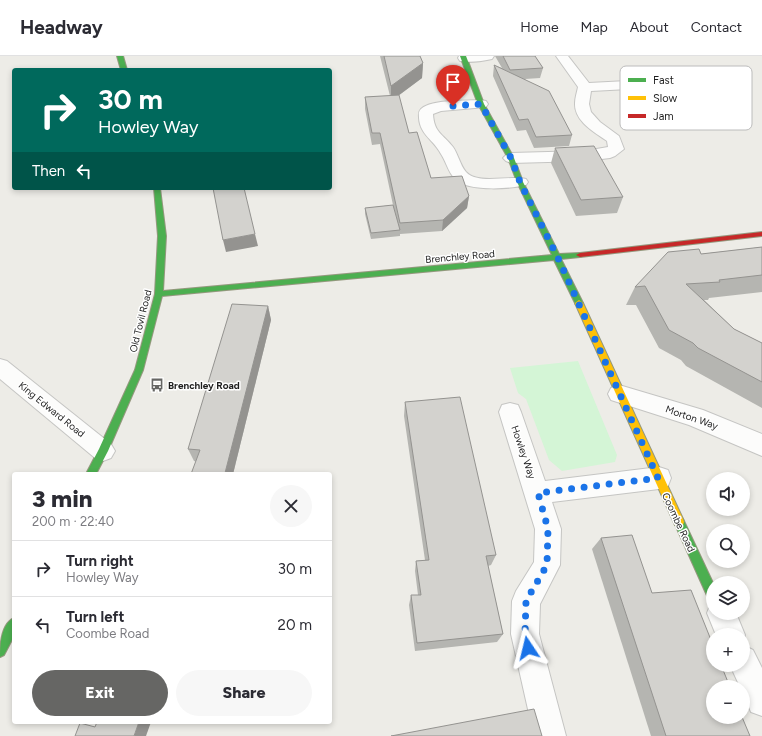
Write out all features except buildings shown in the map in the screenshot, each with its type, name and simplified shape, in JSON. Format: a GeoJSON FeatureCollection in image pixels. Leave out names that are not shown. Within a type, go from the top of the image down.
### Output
{"type":"FeatureCollection","features":[{"type":"Feature","properties":{"kind":"street"},"geometry":{"type":"LineString","coordinates":[[120,56],[123,68]]}},
{"type":"Feature","properties":{"kind":"street"},"geometry":{"type":"LineString","coordinates":[[464,57],[488,56]]}},
{"type":"Feature","properties":{"kind":"street"},"geometry":{"type":"LineString","coordinates":[[511,158],[585,156],[610,153],[616,149],[614,139],[594,126],[585,114],[582,106],[585,87],[562,56]]}},
{"type":"Feature","properties":{"kind":"street","name":"Coombe Road"},"geometry":{"type":"LineString","coordinates":[[464,57],[481,104],[511,158],[520,182],[558,258],[706,581]]}},
{"type":"Feature","properties":{"kind":"street"},"geometry":{"type":"LineString","coordinates":[[585,87],[620,85]]}},
{"type":"Feature","properties":{"kind":"street"},"geometry":{"type":"LineString","coordinates":[[481,104],[439,107],[426,112],[426,122],[433,138],[447,150],[460,176],[475,183],[520,182]]}},
{"type":"Feature","properties":{"kind":"street","name":"Old Tovil Road"},"geometry":{"type":"LineString","coordinates":[[92,472],[139,370],[159,294],[162,236],[157,190]]}},
{"type":"Feature","properties":{"kind":"street","name":"Brenchley Road"},"geometry":{"type":"LineString","coordinates":[[159,294],[558,258],[762,234]]}},
{"type":"Feature","properties":{"kind":"street","name":"King Edward Road"},"geometry":{"type":"LineString","coordinates":[[0,367],[103,451]]}},
{"type":"Feature","properties":{"kind":"street","name":"Morton Way"},"geometry":{"type":"LineString","coordinates":[[619,394],[695,417],[762,446]]}},
{"type":"Feature","properties":{"kind":"street","name":"Howley Way"},"geometry":{"type":"LineString","coordinates":[[510,412],[538,493],[548,529],[547,565],[526,601],[525,634],[550,736]]}},
{"type":"Feature","properties":{"kind":"street"},"geometry":{"type":"LineString","coordinates":[[538,493],[658,478]]}},
{"type":"Feature","properties":{"kind":"street"},"geometry":{"type":"LineString","coordinates":[[0,651],[12,628]]}},
{"type":"Feature","properties":{"kind":"street"},"geometry":{"type":"LineString","coordinates":[[749,672],[762,701]]}},
{"type":"Feature","properties":{"kind":"green space"},"geometry":{"type":"Polygon","coordinates":[[[578,361],[617,455],[615,462],[562,471],[549,460],[526,399],[518,393],[510,368],[578,361]]]}},
{"type":"Feature","properties":{"kind":"traffic: fast"},"geometry":{"type":"LineString","coordinates":[[120,56],[123,68]]}},
{"type":"Feature","properties":{"kind":"traffic: fast"},"geometry":{"type":"LineString","coordinates":[[463,56],[481,104],[511,158],[520,182],[579,303]]}},
{"type":"Feature","properties":{"kind":"traffic: fast"},"geometry":{"type":"LineString","coordinates":[[92,472],[139,370],[159,294],[162,236],[157,190]]}},
{"type":"Feature","properties":{"kind":"traffic: fast"},"geometry":{"type":"LineString","coordinates":[[159,294],[580,255]]}},
{"type":"Feature","properties":{"kind":"traffic: fast"},"geometry":{"type":"LineString","coordinates":[[679,522],[706,581]]}},
{"type":"Feature","properties":{"kind":"traffic: fast"},"geometry":{"type":"LineString","coordinates":[[0,651],[12,628]]}},
{"type":"Feature","properties":{"kind":"traffic: slow"},"geometry":{"type":"LineString","coordinates":[[579,303],[679,522]]}},
{"type":"Feature","properties":{"kind":"traffic: jam"},"geometry":{"type":"LineString","coordinates":[[580,255],[762,234]]}},
{"type":"Feature","properties":{"kind":"place","name":"Brenchley Road"},"geometry":{"type":"Point","coordinates":[157,385]}},
{"type":"Feature","properties":{"kind":"route"},"geometry":{"type":"LineString","coordinates":[[453,106],[481,104],[511,158],[520,182],[558,258],[658,478],[538,493],[548,529],[547,565],[526,601],[525,634],[528,648]]}}]}
